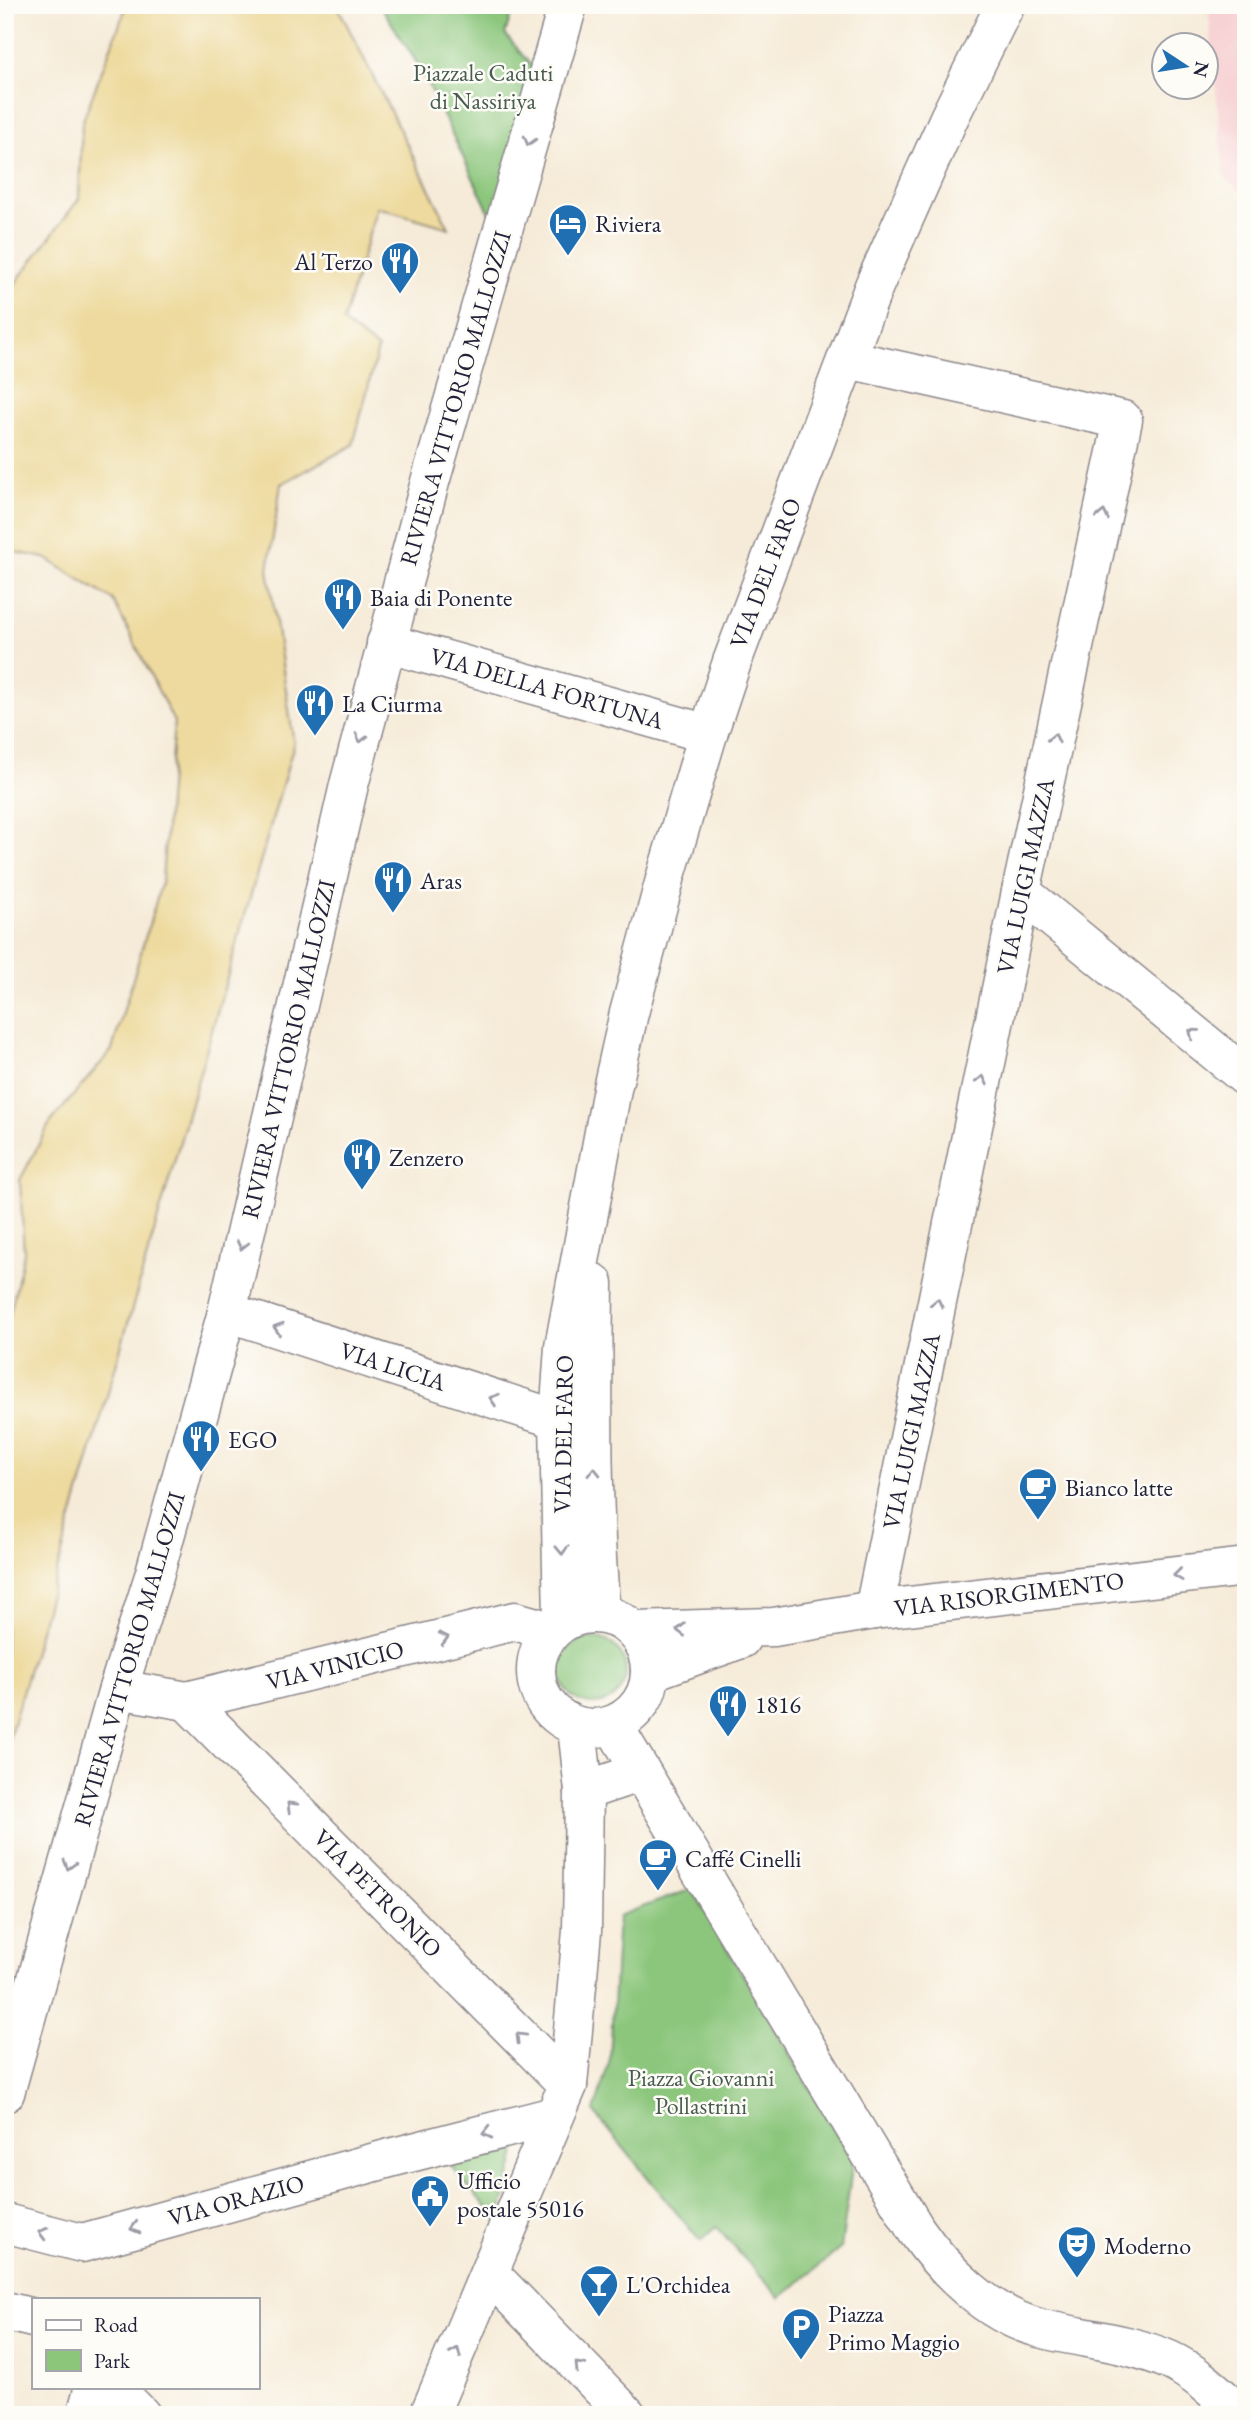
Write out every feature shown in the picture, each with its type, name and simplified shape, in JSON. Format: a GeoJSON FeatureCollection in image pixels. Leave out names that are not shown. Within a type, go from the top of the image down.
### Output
{"type":"FeatureCollection","features":[{"type":"Feature","properties":{"kind":"street","name":"RIVIERA VITTORIO MALLOZZI"},"geometry":{"type":"LineString","coordinates":[[5,2093],[118,1689],[155,1576],[227,1312],[349,785],[386,643],[568,5]]}},
{"type":"Feature","properties":{"kind":"street","name":"VIA DEL FARO"},"geometry":{"type":"LineString","coordinates":[[557,1626],[559,1420],[564,1347],[596,1166],[629,1013],[663,884],[732,662],[874,286],[1005,5]]}},
{"type":"Feature","properties":{"kind":"street","name":"VIA LUIGI MAZZA"},"geometry":{"type":"LineString","coordinates":[[847,359],[1123,420],[1021,892],[874,1610]]}},
{"type":"Feature","properties":{"kind":"street","name":"VIA DELLA FORTUNA"},"geometry":{"type":"LineString","coordinates":[[386,643],[708,734]]}},
{"type":"Feature","properties":{"kind":"street"},"geometry":{"type":"LineString","coordinates":[[1021,892],[1246,1077]]}},
{"type":"Feature","properties":{"kind":"street","name":"VIA DEL FARO"},"geometry":{"type":"LineString","coordinates":[[596,1166],[594,1476],[596,1564],[601,1614]]}},
{"type":"Feature","properties":{"kind":"street","name":"VIA LICIA"},"geometry":{"type":"LineString","coordinates":[[227,1312],[559,1420]]}},
{"type":"Feature","properties":{"kind":"street","name":"VIA RISORGIMENTO"},"geometry":{"type":"LineString","coordinates":[[635,1631],[774,1627],[874,1610],[1246,1567]]}},
{"type":"Feature","properties":{"kind":"street"},"geometry":{"type":"LineString","coordinates":[[595,1726],[626,1718],[642,1701],[650,1682],[648,1652],[635,1631],[618,1619],[601,1614],[579,1615],[557,1626],[543,1642],[536,1661],[536,1682],[543,1701],[553,1713],[595,1726],[641,1772],[916,2230],[937,2258],[982,2298],[1009,2316],[1038,2328],[1116,2344],[1170,2361],[1191,2372],[1241,2415]]}},
{"type":"Feature","properties":{"kind":"street","name":"VIA VINICIO"},"geometry":{"type":"LineString","coordinates":[[118,1689],[187,1701],[515,1621],[557,1626]]}},
{"type":"Feature","properties":{"kind":"street","name":"VIA RISORGIMENTO"},"geometry":{"type":"LineString","coordinates":[[650,1672],[774,1627]]}},
{"type":"Feature","properties":{"kind":"street","name":"VIA PETRONIO"},"geometry":{"type":"LineString","coordinates":[[187,1701],[561,2101]]}},
{"type":"Feature","properties":{"kind":"street"},"geometry":{"type":"LineString","coordinates":[[429,2415],[561,2101],[582,1931],[584,1791],[595,1726]]}},
{"type":"Feature","properties":{"kind":"street"},"geometry":{"type":"LineString","coordinates":[[584,1791],[641,1772]]}},
{"type":"Feature","properties":{"kind":"street","name":"VIA ORAZIO"},"geometry":{"type":"LineString","coordinates":[[5,2223],[82,2243],[390,2158],[561,2101]]}},
{"type":"Feature","properties":{"kind":"street"},"geometry":{"type":"LineString","coordinates":[[490,2274],[627,2415]]}},
{"type":"Feature","properties":{"kind":"street"},"geometry":{"type":"LineString","coordinates":[[5,2311],[32,2318]]}},
{"type":"Feature","properties":{"kind":"street"},"geometry":{"type":"LineString","coordinates":[[86,2415],[94,2388]]}},
{"type":"Feature","properties":{"kind":"street"},"geometry":{"type":"LineString","coordinates":[[114,2388],[141,2415]]}},
{"type":"Feature","properties":{"kind":"shaded area"},"geometry":{"type":"Polygon","coordinates":[[[1208,5],[1246,5],[1246,196],[1224,177],[1217,102],[1220,102],[1220,32],[1211,32],[1208,5]]]}},
{"type":"Feature","properties":{"kind":"green space","name":"Piazzale Caduti di Nassiriya"},"geometry":{"type":"Polygon","coordinates":[[[380,5],[514,5],[505,34],[538,74],[494,222],[422,71],[380,5]]]}},
{"type":"Feature","properties":{"kind":"green space"},"geometry":{"type":"Polygon","coordinates":[[[586,1638],[600,1638],[612,1643],[621,1652],[626,1671],[624,1684],[617,1695],[600,1704],[586,1704],[574,1699],[565,1690],[560,1678],[560,1664],[565,1652],[574,1643],[586,1638]]]}},
{"type":"Feature","properties":{"kind":"green space","name":"Piazza Giovanni Pollastrini"},"geometry":{"type":"Polygon","coordinates":[[[692,1889],[853,2161],[841,2248],[780,2298],[716,2227],[700,2241],[594,2112],[610,2059],[618,1916],[692,1889]]]}},
{"type":"Feature","properties":{"kind":"green space"},"geometry":{"type":"Polygon","coordinates":[[[519,2141],[499,2222],[440,2154],[519,2141]]]}},
{"type":"Feature","properties":{"kind":"sand"},"geometry":{"type":"Polygon","coordinates":[[[127,5],[337,5],[449,228],[377,207],[343,322],[378,349],[353,445],[281,484],[268,569],[294,744],[5,1752],[5,1335],[24,1254],[20,1180],[50,1123],[112,1050],[162,881],[174,722],[113,600],[45,558],[5,550],[5,302],[7,294],[79,199],[82,123],[127,5]]]}},
{"type":"Feature","properties":{"kind":"place","name":"Riviera"},"geometry":{"type":"Point","coordinates":[568,257]}},
{"type":"Feature","properties":{"kind":"place","name":"Al Terzo"},"geometry":{"type":"Point","coordinates":[400,295]}},
{"type":"Feature","properties":{"kind":"place","name":"Baia di Ponente"},"geometry":{"type":"Point","coordinates":[343,631]}},
{"type":"Feature","properties":{"kind":"place","name":"La Ciurma"},"geometry":{"type":"Point","coordinates":[315,737]}},
{"type":"Feature","properties":{"kind":"place","name":"Aras"},"geometry":{"type":"Point","coordinates":[393,914]}},
{"type":"Feature","properties":{"kind":"place","name":"Zenzero"},"geometry":{"type":"Point","coordinates":[362,1191]}},
{"type":"Feature","properties":{"kind":"place","name":"EGO"},"geometry":{"type":"Point","coordinates":[201,1473]}},
{"type":"Feature","properties":{"kind":"place","name":"Bianco latte"},"geometry":{"type":"Point","coordinates":[1038,1521]}},
{"type":"Feature","properties":{"kind":"place","name":"1816"},"geometry":{"type":"Point","coordinates":[728,1738]}},
{"type":"Feature","properties":{"kind":"place","name":"Caffé Cinelli"},"geometry":{"type":"Point","coordinates":[658,1892]}},
{"type":"Feature","properties":{"kind":"place","name":"Ufficio postale 55016"},"geometry":{"type":"Point","coordinates":[430,2228]}},
{"type":"Feature","properties":{"kind":"place","name":"Moderno"},"geometry":{"type":"Point","coordinates":[1077,2279]}},
{"type":"Feature","properties":{"kind":"place","name":"L'Orchidea"},"geometry":{"type":"Point","coordinates":[599,2318]}},
{"type":"Feature","properties":{"kind":"place","name":"Piazza Primo Maggio"},"geometry":{"type":"Point","coordinates":[801,2361]}}]}
